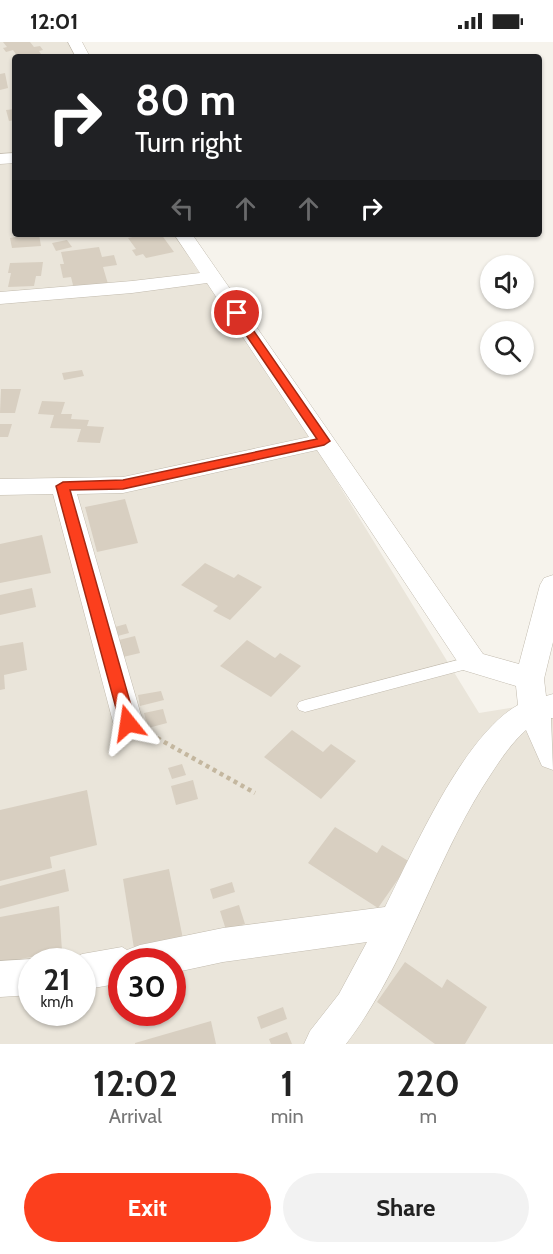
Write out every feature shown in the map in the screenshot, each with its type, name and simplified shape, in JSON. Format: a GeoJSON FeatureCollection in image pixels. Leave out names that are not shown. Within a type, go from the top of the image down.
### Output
{"type":"FeatureCollection","features":[{"type":"Feature","properties":{"kind":"street"},"geometry":{"type":"LineString","coordinates":[[185,237],[473,662],[530,679]]}},
{"type":"Feature","properties":{"kind":"street"},"geometry":{"type":"LineString","coordinates":[[0,298],[132,287],[212,277]]}},
{"type":"Feature","properties":{"kind":"street"},"geometry":{"type":"LineString","coordinates":[[0,487],[123,485],[324,441]]}},
{"type":"Feature","properties":{"kind":"street"},"geometry":{"type":"LineString","coordinates":[[63,486],[128,723]]}},
{"type":"Feature","properties":{"kind":"street"},"geometry":{"type":"LineString","coordinates":[[553,585],[530,679],[543,708],[553,757]]}},
{"type":"Feature","properties":{"kind":"street"},"geometry":{"type":"LineString","coordinates":[[323,1044],[352,1007],[449,813],[493,745],[514,722],[543,708]]}},
{"type":"Feature","properties":{"kind":"street"},"geometry":{"type":"LineString","coordinates":[[186,953],[245,942],[396,922]]}},
{"type":"Feature","properties":{"kind":"street"},"geometry":{"type":"LineString","coordinates":[[0,979],[18,977]]}},
{"type":"Feature","properties":{"kind":"lane"},"geometry":{"type":"LineString","coordinates":[[305,706],[473,662]]}},
{"type":"Feature","properties":{"kind":"path"},"geometry":{"type":"LineString","coordinates":[[128,723],[255,793]]}},
{"type":"Feature","properties":{"kind":"shaded area"},"geometry":{"type":"Polygon","coordinates":[[[0,42],[67,42],[75,54],[12,54],[12,237],[187,237],[479,713],[553,701],[553,1044],[0,1044],[0,42]]]}},
{"type":"Feature","properties":{"kind":"building"},"geometry":{"type":"Polygon","coordinates":[[[3,42],[30,42],[34,47],[40,46],[43,50],[39,51],[41,54],[16,54],[13,50],[6,52],[3,48],[7,47],[3,42]]]}},
{"type":"Feature","properties":{"kind":"building"},"geometry":{"type":"Polygon","coordinates":[[[5,73],[8,88],[0,90],[0,74],[5,73]]]}},
{"type":"Feature","properties":{"kind":"building"},"geometry":{"type":"Polygon","coordinates":[[[12,109],[12,120],[9,121],[6,110],[12,109]]]}},
{"type":"Feature","properties":{"kind":"building"},"geometry":{"type":"Polygon","coordinates":[[[40,237],[41,246],[12,248],[10,238],[40,237]]]}},
{"type":"Feature","properties":{"kind":"building"},"geometry":{"type":"Polygon","coordinates":[[[163,237],[174,252],[146,258],[143,254],[136,256],[132,250],[136,249],[128,238],[163,237]]]}},
{"type":"Feature","properties":{"kind":"building"},"geometry":{"type":"Polygon","coordinates":[[[67,240],[72,247],[56,251],[52,243],[67,240]]]}},
{"type":"Feature","properties":{"kind":"building"},"geometry":{"type":"Polygon","coordinates":[[[99,247],[102,257],[114,255],[117,265],[103,267],[108,284],[74,289],[71,277],[63,278],[60,264],[64,264],[61,252],[99,247]]]}},
{"type":"Feature","properties":{"kind":"building"},"geometry":{"type":"Polygon","coordinates":[[[43,262],[41,276],[36,276],[34,286],[8,287],[11,273],[8,273],[10,263],[43,262]]]}},
{"type":"Feature","properties":{"kind":"building"},"geometry":{"type":"Polygon","coordinates":[[[82,370],[84,376],[64,380],[62,373],[82,370]]]}},
{"type":"Feature","properties":{"kind":"building"},"geometry":{"type":"Polygon","coordinates":[[[1,389],[21,389],[15,413],[0,413],[1,389]]]}},
{"type":"Feature","properties":{"kind":"building"},"geometry":{"type":"Polygon","coordinates":[[[42,401],[65,402],[61,414],[72,414],[71,419],[89,420],[87,426],[104,427],[100,443],[77,442],[81,429],[50,428],[54,415],[38,414],[42,401]]]}},
{"type":"Feature","properties":{"kind":"building"},"geometry":{"type":"Polygon","coordinates":[[[0,424],[12,424],[8,437],[0,437],[0,424]]]}},
{"type":"Feature","properties":{"kind":"building"},"geometry":{"type":"Polygon","coordinates":[[[125,499],[138,543],[97,552],[85,507],[125,499]]]}},
{"type":"Feature","properties":{"kind":"building"},"geometry":{"type":"Polygon","coordinates":[[[42,535],[51,573],[0,583],[0,544],[42,535]]]}},
{"type":"Feature","properties":{"kind":"building"},"geometry":{"type":"Polygon","coordinates":[[[205,563],[234,578],[238,574],[262,587],[230,620],[213,611],[218,606],[181,585],[205,563]]]}},
{"type":"Feature","properties":{"kind":"building"},"geometry":{"type":"Polygon","coordinates":[[[32,588],[36,607],[0,615],[0,595],[32,588]]]}},
{"type":"Feature","properties":{"kind":"building"},"geometry":{"type":"Polygon","coordinates":[[[126,624],[129,633],[114,637],[111,628],[126,624]]]}},
{"type":"Feature","properties":{"kind":"building"},"geometry":{"type":"Polygon","coordinates":[[[135,636],[140,653],[123,657],[119,640],[135,636]]]}},
{"type":"Feature","properties":{"kind":"building"},"geometry":{"type":"Polygon","coordinates":[[[247,640],[275,658],[280,653],[301,666],[271,697],[220,666],[247,640]]]}},
{"type":"Feature","properties":{"kind":"building"},"geometry":{"type":"Polygon","coordinates":[[[23,642],[27,670],[4,675],[5,689],[0,690],[0,646],[23,642]]]}},
{"type":"Feature","properties":{"kind":"building"},"geometry":{"type":"Polygon","coordinates":[[[161,691],[164,700],[140,706],[138,695],[161,691]]]}},
{"type":"Feature","properties":{"kind":"building"},"geometry":{"type":"Polygon","coordinates":[[[163,709],[167,723],[148,728],[144,713],[163,709]]]}},
{"type":"Feature","properties":{"kind":"building"},"geometry":{"type":"Polygon","coordinates":[[[292,730],[323,752],[331,744],[356,761],[321,799],[264,757],[292,730]]]}},
{"type":"Feature","properties":{"kind":"building"},"geometry":{"type":"Polygon","coordinates":[[[182,764],[186,775],[172,779],[168,768],[182,764]]]}},
{"type":"Feature","properties":{"kind":"building"},"geometry":{"type":"Polygon","coordinates":[[[193,780],[198,799],[176,805],[171,786],[193,780]]]}},
{"type":"Feature","properties":{"kind":"building"},"geometry":{"type":"Polygon","coordinates":[[[87,790],[97,845],[50,857],[52,868],[0,881],[0,810],[87,790]]]}},
{"type":"Feature","properties":{"kind":"building"},"geometry":{"type":"Polygon","coordinates":[[[335,827],[377,853],[382,845],[410,862],[378,908],[308,863],[335,827]]]}},
{"type":"Feature","properties":{"kind":"building"},"geometry":{"type":"Polygon","coordinates":[[[65,869],[69,891],[0,909],[0,886],[65,869]]]}},
{"type":"Feature","properties":{"kind":"building"},"geometry":{"type":"Polygon","coordinates":[[[169,869],[185,948],[134,948],[123,879],[169,869]]]}},
{"type":"Feature","properties":{"kind":"building"},"geometry":{"type":"Polygon","coordinates":[[[232,882],[235,892],[213,899],[210,889],[232,882]]]}},
{"type":"Feature","properties":{"kind":"building"},"geometry":{"type":"Polygon","coordinates":[[[239,905],[245,924],[226,930],[220,911],[239,905]]]}},
{"type":"Feature","properties":{"kind":"building"},"geometry":{"type":"Polygon","coordinates":[[[59,906],[62,948],[18,948],[18,960],[0,963],[0,917],[59,906]]]}},
{"type":"Feature","properties":{"kind":"building"},"geometry":{"type":"Polygon","coordinates":[[[405,962],[442,988],[447,979],[487,1007],[465,1044],[435,1044],[377,1002],[405,962]]]}},
{"type":"Feature","properties":{"kind":"building"},"geometry":{"type":"Polygon","coordinates":[[[283,1007],[287,1019],[261,1029],[257,1017],[283,1007]]]}},
{"type":"Feature","properties":{"kind":"building"},"geometry":{"type":"Polygon","coordinates":[[[211,1021],[216,1044],[135,1044],[135,1043],[211,1021]]]}},
{"type":"Feature","properties":{"kind":"building"},"geometry":{"type":"Polygon","coordinates":[[[287,1032],[292,1044],[271,1044],[269,1039],[287,1032]]]}},
{"type":"Feature","properties":{"kind":"route"},"geometry":{"type":"LineString","coordinates":[[128,723],[63,486],[123,485],[324,441],[237,313]]}}]}
